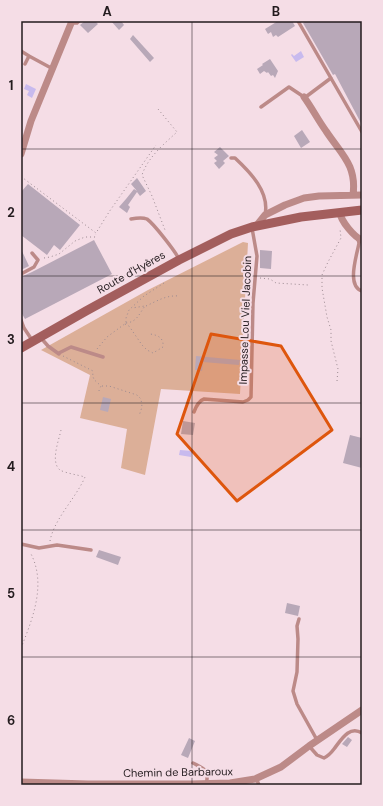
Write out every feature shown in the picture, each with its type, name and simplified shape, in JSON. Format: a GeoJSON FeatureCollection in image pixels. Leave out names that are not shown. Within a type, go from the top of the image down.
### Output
{"type":"FeatureCollection","features":[{"type":"Feature","properties":{"kind":"main road","name":"Route d'Hyères"},"geometry":{"type":"LineString","coordinates":[[21,348],[86,310],[231,234],[254,226],[301,217],[362,210]]}},
{"type":"Feature","properties":{"kind":"street"},"geometry":{"type":"LineString","coordinates":[[21,154],[31,122],[74,22]]}},
{"type":"Feature","properties":{"kind":"street"},"geometry":{"type":"LineString","coordinates":[[304,97],[346,159],[354,184],[353,195]]}},
{"type":"Feature","properties":{"kind":"street"},"geometry":{"type":"LineString","coordinates":[[254,226],[265,214],[285,204],[304,198],[319,196],[362,195]]}},
{"type":"Feature","properties":{"kind":"street"},"geometry":{"type":"LineString","coordinates":[[340,213],[341,218],[351,232],[360,239]]}},
{"type":"Feature","properties":{"kind":"street","name":"Chemin de Barbaroux"},"geometry":{"type":"LineString","coordinates":[[21,782],[88,784],[206,784],[258,782],[362,710]]}},
{"type":"Feature","properties":{"kind":"lane"},"geometry":{"type":"LineString","coordinates":[[298,21],[362,132]]}},
{"type":"Feature","properties":{"kind":"lane"},"geometry":{"type":"LineString","coordinates":[[21,50],[53,69]]}},
{"type":"Feature","properties":{"kind":"lane"},"geometry":{"type":"LineString","coordinates":[[25,64],[29,56]]}},
{"type":"Feature","properties":{"kind":"lane"},"geometry":{"type":"LineString","coordinates":[[261,107],[289,87],[304,97],[331,78]]}},
{"type":"Feature","properties":{"kind":"lane"},"geometry":{"type":"LineString","coordinates":[[231,158],[235,158],[241,164],[264,194],[266,204],[265,214]]}},
{"type":"Feature","properties":{"kind":"lane"},"geometry":{"type":"LineString","coordinates":[[131,219],[146,219],[175,252],[179,260]]}},
{"type":"Feature","properties":{"kind":"lane","name":"Impasse Lou Viel Jacobin"},"geometry":{"type":"LineString","coordinates":[[194,412],[201,400],[243,402],[251,397],[253,303],[257,256],[254,226]]}},
{"type":"Feature","properties":{"kind":"lane"},"geometry":{"type":"LineString","coordinates":[[360,239],[353,279],[358,290],[362,291]]}},
{"type":"Feature","properties":{"kind":"lane"},"geometry":{"type":"LineString","coordinates":[[21,274],[34,267],[38,260],[32,253]]}},
{"type":"Feature","properties":{"kind":"lane"},"geometry":{"type":"LineString","coordinates":[[21,320],[24,328],[36,339],[59,353],[72,347],[104,357]]}},
{"type":"Feature","properties":{"kind":"lane"},"geometry":{"type":"LineString","coordinates":[[23,545],[39,548],[57,544],[91,550]]}},
{"type":"Feature","properties":{"kind":"lane"},"geometry":{"type":"LineString","coordinates":[[299,620],[297,626],[297,672],[293,691],[297,704],[317,740]]}},
{"type":"Feature","properties":{"kind":"lane"},"geometry":{"type":"LineString","coordinates":[[309,746],[317,755],[324,758],[329,755],[346,734],[353,730],[362,733]]}},
{"type":"Feature","properties":{"kind":"lane"},"geometry":{"type":"LineString","coordinates":[[193,763],[205,769],[208,776],[206,784]]}},
{"type":"Feature","properties":{"kind":"path"},"geometry":{"type":"LineString","coordinates":[[158,109],[177,132],[154,154],[142,175],[152,196],[164,229],[170,238],[168,244]]}},
{"type":"Feature","properties":{"kind":"path"},"geometry":{"type":"LineString","coordinates":[[38,260],[59,254],[75,241],[85,237],[95,237],[109,212],[156,145]]}},
{"type":"Feature","properties":{"kind":"path"},"geometry":{"type":"LineString","coordinates":[[21,177],[96,233]]}},
{"type":"Feature","properties":{"kind":"path"},"geometry":{"type":"LineString","coordinates":[[337,381],[338,369],[331,341],[331,330],[322,288],[322,275],[341,238],[339,227]]}},
{"type":"Feature","properties":{"kind":"path"},"geometry":{"type":"LineString","coordinates":[[255,278],[270,279],[276,283],[308,285]]}},
{"type":"Feature","properties":{"kind":"path"},"geometry":{"type":"LineString","coordinates":[[125,324],[129,310],[144,296],[164,283]]}},
{"type":"Feature","properties":{"kind":"path"},"geometry":{"type":"LineString","coordinates":[[132,308],[145,306],[171,295],[179,296]]}},
{"type":"Feature","properties":{"kind":"path"},"geometry":{"type":"LineString","coordinates":[[92,354],[107,337],[125,324],[131,323],[136,319],[145,306]]}},
{"type":"Feature","properties":{"kind":"path"},"geometry":{"type":"LineString","coordinates":[[125,324],[129,326],[147,350],[152,353],[163,347],[164,342],[161,337],[150,334]]}},
{"type":"Feature","properties":{"kind":"path"},"geometry":{"type":"LineString","coordinates":[[59,353],[93,371],[94,380],[101,386],[109,386],[137,395],[141,400],[142,407],[139,416]]}},
{"type":"Feature","properties":{"kind":"path"},"geometry":{"type":"LineString","coordinates":[[98,393],[101,386]]}},
{"type":"Feature","properties":{"kind":"path"},"geometry":{"type":"LineString","coordinates":[[49,546],[50,537],[57,523],[84,477],[61,470],[57,466],[55,460],[61,430]]}},
{"type":"Feature","properties":{"kind":"path"},"geometry":{"type":"LineString","coordinates":[[21,648],[36,607],[38,580],[36,567],[32,556],[29,550],[23,545]]}},
{"type":"Feature","properties":{"kind":"highlighted area"},"geometry":{"type":"Polygon","coordinates":[[[211,334],[281,346],[332,430],[237,501],[177,434],[211,334]]]}},
{"type":"Feature","properties":{"kind":"shaded area"},"geometry":{"type":"Polygon","coordinates":[[[301,51],[304,57],[296,62],[291,55],[292,54],[294,56],[301,51]]]}},
{"type":"Feature","properties":{"kind":"shaded area"},"geometry":{"type":"Polygon","coordinates":[[[26,84],[36,89],[32,98],[27,95],[29,91],[24,89],[26,84]]]}},
{"type":"Feature","properties":{"kind":"shaded area"},"geometry":{"type":"Polygon","coordinates":[[[243,242],[248,243],[240,394],[161,389],[145,475],[121,468],[127,429],[80,418],[90,375],[41,350],[148,290],[243,242]]]}},
{"type":"Feature","properties":{"kind":"shaded area"},"geometry":{"type":"Polygon","coordinates":[[[180,450],[192,451],[191,457],[179,455],[180,450]]]}},
{"type":"Feature","properties":{"kind":"building"},"geometry":{"type":"Polygon","coordinates":[[[85,21],[95,21],[98,24],[88,33],[80,25],[85,21]]]}},
{"type":"Feature","properties":{"kind":"building"},"geometry":{"type":"Polygon","coordinates":[[[111,21],[121,21],[124,25],[119,30],[111,21]]]}},
{"type":"Feature","properties":{"kind":"building"},"geometry":{"type":"Polygon","coordinates":[[[278,21],[292,21],[295,26],[278,37],[276,35],[273,37],[271,32],[268,34],[265,29],[278,21]]]}},
{"type":"Feature","properties":{"kind":"building"},"geometry":{"type":"Polygon","coordinates":[[[307,21],[362,21],[362,125],[335,74],[333,75],[303,23],[307,21]]]}},
{"type":"Feature","properties":{"kind":"building"},"geometry":{"type":"Polygon","coordinates":[[[133,35],[154,58],[150,62],[130,39],[133,35]]]}},
{"type":"Feature","properties":{"kind":"building"},"geometry":{"type":"Polygon","coordinates":[[[270,59],[278,71],[275,78],[268,72],[267,73],[264,71],[260,74],[257,69],[270,59]]]}},
{"type":"Feature","properties":{"kind":"building"},"geometry":{"type":"Polygon","coordinates":[[[302,130],[310,142],[301,148],[294,136],[302,130]]]}},
{"type":"Feature","properties":{"kind":"building"},"geometry":{"type":"Polygon","coordinates":[[[220,147],[229,156],[223,161],[225,163],[219,169],[214,163],[217,161],[214,158],[218,155],[214,152],[220,147]]]}},
{"type":"Feature","properties":{"kind":"building"},"geometry":{"type":"Polygon","coordinates":[[[137,178],[146,191],[140,196],[137,192],[128,205],[130,207],[127,213],[119,207],[134,189],[137,191],[131,184],[137,178]]]}},
{"type":"Feature","properties":{"kind":"building"},"geometry":{"type":"Polygon","coordinates":[[[28,184],[80,225],[60,250],[54,245],[47,255],[21,235],[21,192],[28,184]]]}},
{"type":"Feature","properties":{"kind":"building"},"geometry":{"type":"Polygon","coordinates":[[[94,240],[112,274],[25,319],[21,312],[21,277],[94,240]]]}},
{"type":"Feature","properties":{"kind":"building"},"geometry":{"type":"Polygon","coordinates":[[[21,249],[29,266],[21,270],[21,249]]]}},
{"type":"Feature","properties":{"kind":"building"},"geometry":{"type":"Polygon","coordinates":[[[260,250],[272,251],[271,269],[260,268],[260,250]]]}},
{"type":"Feature","properties":{"kind":"building"},"geometry":{"type":"Polygon","coordinates":[[[196,356],[240,360],[239,365],[203,362],[202,371],[195,370],[196,356]]]}},
{"type":"Feature","properties":{"kind":"building"},"geometry":{"type":"Polygon","coordinates":[[[103,397],[111,399],[108,412],[100,410],[103,397]]]}},
{"type":"Feature","properties":{"kind":"building"},"geometry":{"type":"Polygon","coordinates":[[[183,421],[195,423],[193,435],[181,434],[183,421]]]}},
{"type":"Feature","properties":{"kind":"building"},"geometry":{"type":"Polygon","coordinates":[[[350,435],[362,438],[362,468],[343,463],[350,435]]]}},
{"type":"Feature","properties":{"kind":"building"},"geometry":{"type":"Polygon","coordinates":[[[99,550],[121,557],[118,565],[96,557],[99,550]]]}},
{"type":"Feature","properties":{"kind":"building"},"geometry":{"type":"Polygon","coordinates":[[[287,603],[300,606],[298,616],[285,613],[287,603]]]}},
{"type":"Feature","properties":{"kind":"building"},"geometry":{"type":"Polygon","coordinates":[[[348,737],[352,740],[347,747],[342,744],[348,737]]]}},
{"type":"Feature","properties":{"kind":"building"},"geometry":{"type":"Polygon","coordinates":[[[189,738],[195,741],[188,758],[181,755],[189,738]]]}}]}
